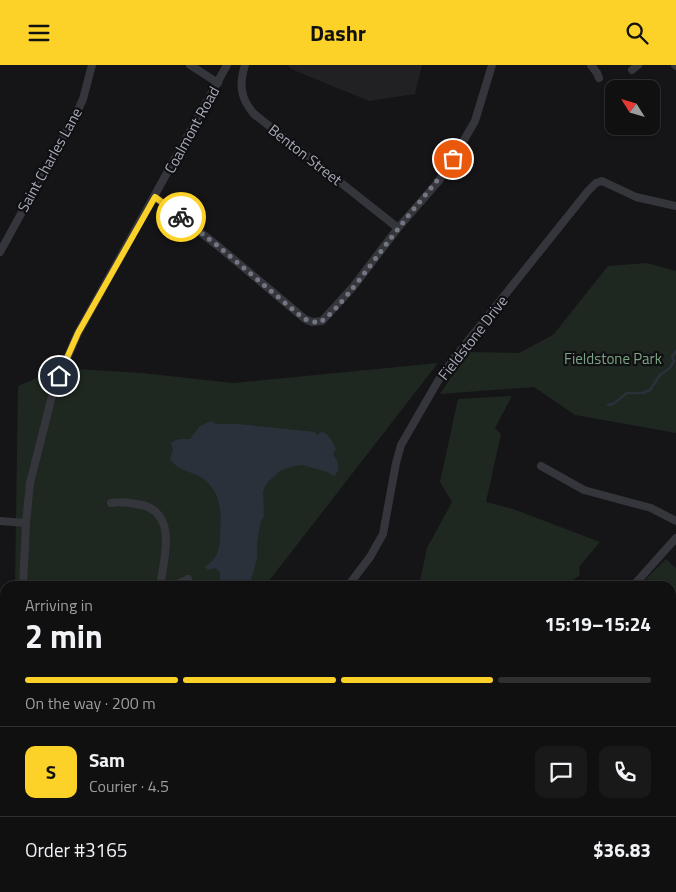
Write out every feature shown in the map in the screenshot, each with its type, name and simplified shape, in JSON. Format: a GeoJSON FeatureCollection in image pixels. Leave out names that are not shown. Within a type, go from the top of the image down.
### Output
{"type":"FeatureCollection","features":[{"type":"Feature","properties":{"kind":"street","name":"Saint Charles Lane"},"geometry":{"type":"LineString","coordinates":[[0,252],[78,110],[83,99],[92,65]]}},
{"type":"Feature","properties":{"kind":"street"},"geometry":{"type":"LineString","coordinates":[[190,65],[218,83]]}},
{"type":"Feature","properties":{"kind":"street","name":"Coalmont Road"},"geometry":{"type":"LineString","coordinates":[[23,581],[30,483],[54,388],[63,364],[78,333],[227,65]]}},
{"type":"Feature","properties":{"kind":"street","name":"Benton Street"},"geometry":{"type":"LineString","coordinates":[[245,65],[241,78],[241,91],[246,103],[254,114],[398,228]]}},
{"type":"Feature","properties":{"kind":"street"},"geometry":{"type":"LineString","coordinates":[[155,197],[218,246],[304,319],[318,323],[327,317],[353,287],[398,228],[438,182],[463,144],[475,121],[492,65]]}},
{"type":"Feature","properties":{"kind":"street"},"geometry":{"type":"LineString","coordinates":[[591,65],[599,78]]}},
{"type":"Feature","properties":{"kind":"street","name":"Fieldstone Drive"},"geometry":{"type":"LineString","coordinates":[[352,581],[380,541],[398,454],[438,381],[588,191],[596,183],[602,181],[636,197],[676,206]]}},
{"type":"Feature","properties":{"kind":"street"},"geometry":{"type":"LineString","coordinates":[[541,466],[584,490],[651,508],[676,521]]}},
{"type":"Feature","properties":{"kind":"street"},"geometry":{"type":"LineString","coordinates":[[111,503],[122,501],[152,508],[161,518],[165,526],[166,540],[161,581]]}},
{"type":"Feature","properties":{"kind":"street"},"geometry":{"type":"LineString","coordinates":[[0,521],[26,523]]}},
{"type":"Feature","properties":{"kind":"street"},"geometry":{"type":"LineString","coordinates":[[637,581],[676,538]]}},
{"type":"Feature","properties":{"kind":"street"},"geometry":{"type":"LineString","coordinates":[[184,581],[188,579]]}},
{"type":"Feature","properties":{"kind":"shaded area"},"geometry":{"type":"Polygon","coordinates":[[[288,65],[422,65],[415,94],[369,101],[291,69],[288,65]]]}},
{"type":"Feature","properties":{"kind":"shaded area"},"geometry":{"type":"Polygon","coordinates":[[[211,421],[216,424],[238,424],[315,432],[317,435],[322,432],[329,436],[336,449],[333,454],[339,468],[334,476],[303,465],[280,471],[267,483],[263,491],[264,516],[260,524],[257,559],[250,581],[220,581],[220,572],[215,568],[208,570],[205,567],[215,558],[219,548],[221,520],[218,500],[213,488],[204,479],[183,470],[170,459],[173,450],[171,443],[177,440],[190,439],[200,426],[211,421]]]}},
{"type":"Feature","properties":{"kind":"green space","name":"Fieldstone Park"},"geometry":{"type":"Polygon","coordinates":[[[647,263],[676,271],[676,433],[575,415],[534,387],[440,394],[468,352],[519,353],[553,335],[608,266],[647,263]]]}},
{"type":"Feature","properties":{"kind":"green space"},"geometry":{"type":"Polygon","coordinates":[[[438,363],[269,581],[15,581],[18,386],[60,368],[142,373],[233,383],[438,363]]]}},
{"type":"Feature","properties":{"kind":"green space"},"geometry":{"type":"Polygon","coordinates":[[[512,396],[495,428],[501,434],[486,502],[513,509],[600,542],[579,567],[580,575],[572,581],[420,581],[427,548],[452,502],[440,482],[458,399],[512,396]]]}},
{"type":"Feature","properties":{"kind":"green space"},"geometry":{"type":"Polygon","coordinates":[[[666,559],[676,568],[676,581],[648,581],[646,579],[666,559]]]}},
{"type":"Feature","properties":{"kind":"waterway"},"geometry":{"type":"LineString","coordinates":[[608,405],[613,404],[627,393],[643,393],[650,390],[660,375],[670,368],[674,361],[672,357],[676,351]]}},
{"type":"Feature","properties":{"kind":"way so far"},"geometry":{"type":"LineString","coordinates":[[181,217],[304,319],[318,323],[327,317],[353,287],[398,228],[408,219],[438,182],[453,159]]}},
{"type":"Feature","properties":{"kind":"route"},"geometry":{"type":"LineString","coordinates":[[59,376],[78,333],[155,197],[181,217]]}}]}
